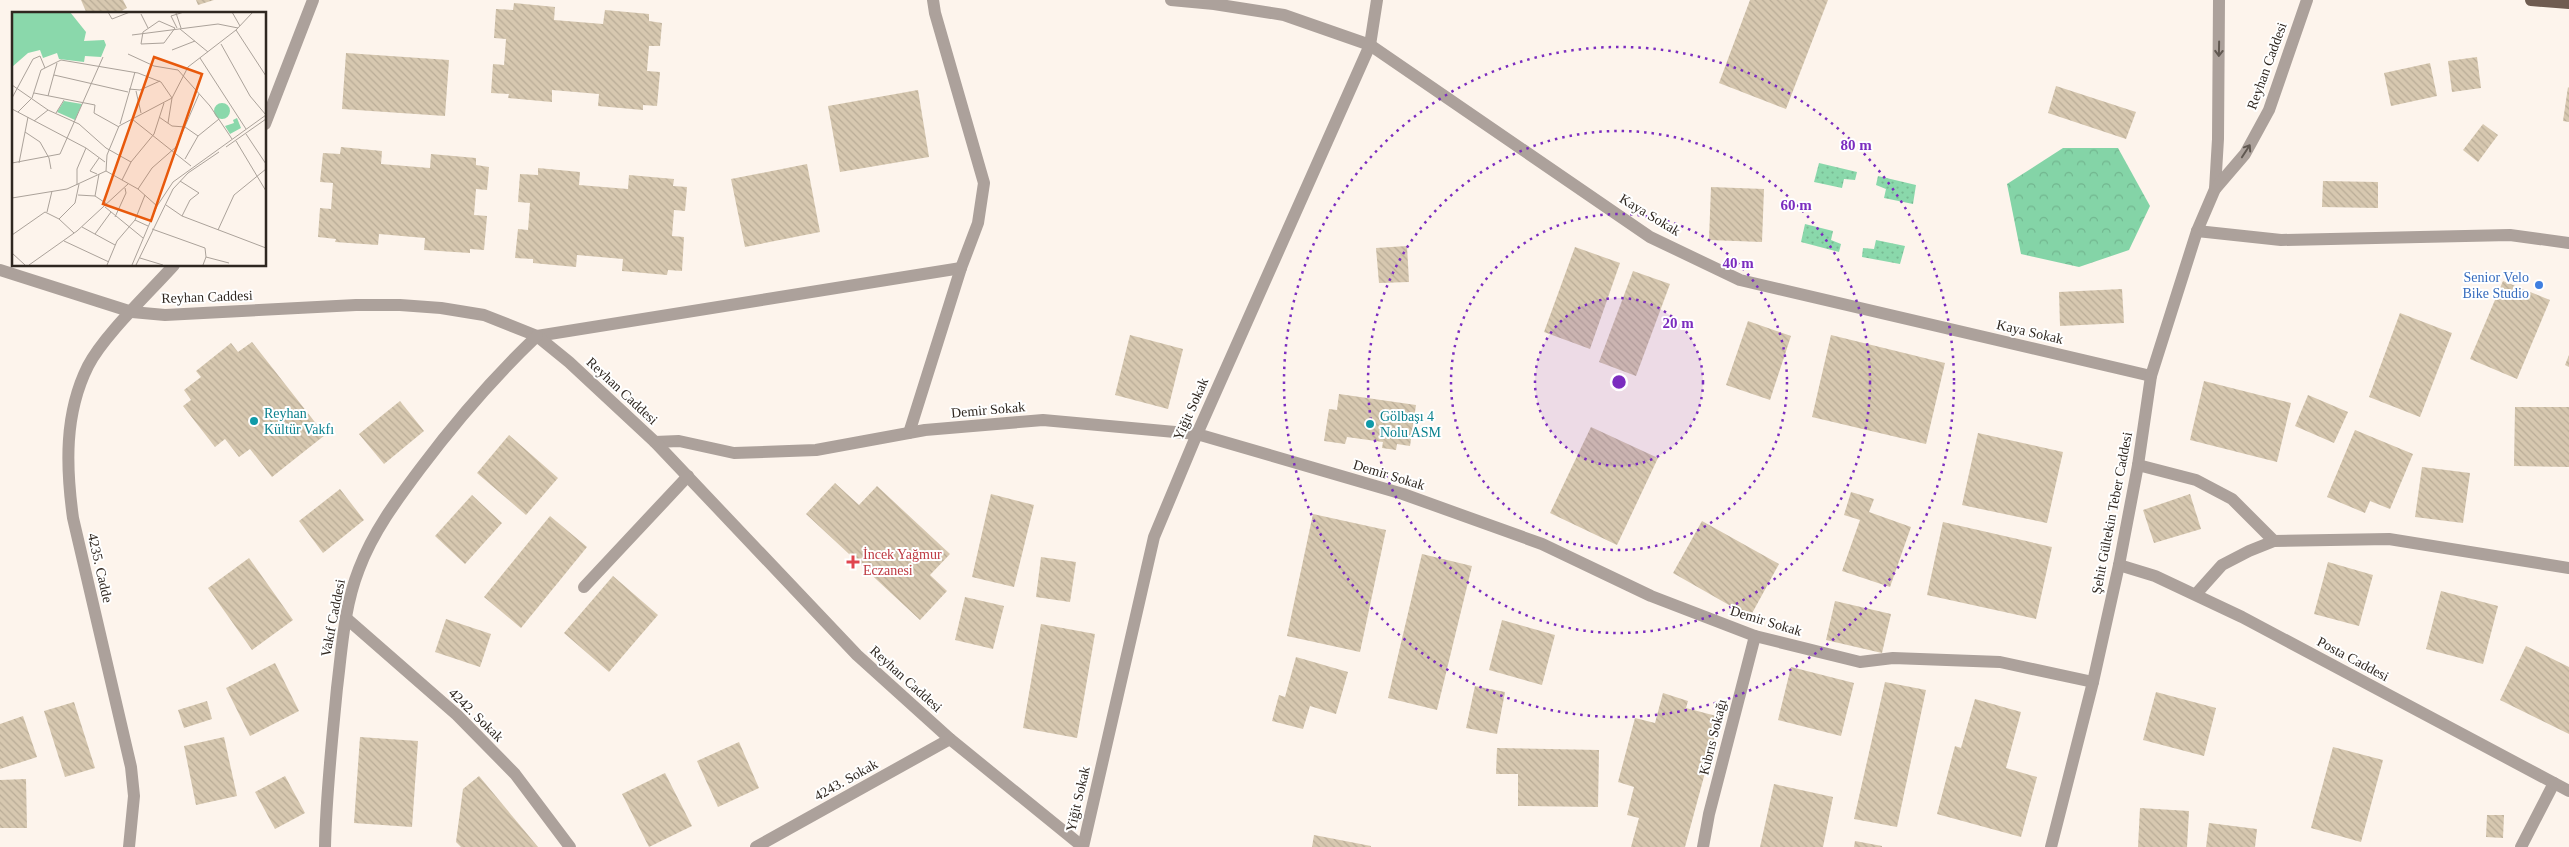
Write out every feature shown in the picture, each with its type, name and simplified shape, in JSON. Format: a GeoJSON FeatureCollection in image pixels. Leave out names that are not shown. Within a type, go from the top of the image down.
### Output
{"type":"FeatureCollection","features":[{"type":"Feature","properties":{"kind":"main road"},"geometry":{"type":"LineString","coordinates":[[2531,0],[2569,3]]}},
{"type":"Feature","properties":{"kind":"street"},"geometry":{"type":"LineString","coordinates":[[266,121],[313,0]]}},
{"type":"Feature","properties":{"kind":"street"},"geometry":{"type":"LineString","coordinates":[[909,433],[961,268],[978,223],[984,183],[935,13],[934,0]]}},
{"type":"Feature","properties":{"kind":"street","name":"Kaya Sokak"},"geometry":{"type":"LineString","coordinates":[[1171,0],[1214,4],[1284,15],[1370,45],[1650,236],[1740,280],[2151,376]]}},
{"type":"Feature","properties":{"kind":"street","name":"Yiğit Sokak"},"geometry":{"type":"LineString","coordinates":[[1083,847],[1154,537],[1197,434],[1370,45],[1377,0]]}},
{"type":"Feature","properties":{"kind":"street"},"geometry":{"type":"LineString","coordinates":[[2215,189],[2218,139],[2219,0]]}},
{"type":"Feature","properties":{"kind":"street","name":"Reyhan Caddesi"},"geometry":{"type":"LineString","coordinates":[[2215,189],[2245,154],[2269,110],[2307,0]]}},
{"type":"Feature","properties":{"kind":"street","name":"Şehit Gültekin Teber Caddesi"},"geometry":{"type":"LineString","coordinates":[[2051,847],[2093,682],[2119,565],[2138,465],[2151,376],[2197,231],[2215,189]]}},
{"type":"Feature","properties":{"kind":"street"},"geometry":{"type":"LineString","coordinates":[[2197,231],[2281,240],[2510,235],[2569,243]]}},
{"type":"Feature","properties":{"kind":"street","name":"4235. Cadde"},"geometry":{"type":"LineString","coordinates":[[129,847],[134,796],[131,766],[73,518],[68,483],[68,449],[78,390],[89,365],[103,345],[173,266]]}},
{"type":"Feature","properties":{"kind":"street"},"geometry":{"type":"LineString","coordinates":[[537,336],[961,268]]}},
{"type":"Feature","properties":{"kind":"street","name":"Reyhan Caddesi"},"geometry":{"type":"LineString","coordinates":[[0,270],[132,312],[182,314],[356,305],[400,305],[441,308],[484,316],[537,336],[569,362],[655,442],[824,623],[892,688],[950,739],[1083,847]]}},
{"type":"Feature","properties":{"kind":"street","name":"Vakıf Caddesi"},"geometry":{"type":"LineString","coordinates":[[325,847],[326,802],[346,618],[350,595],[359,569],[379,526],[440,443],[480,393],[537,336]]}},
{"type":"Feature","properties":{"kind":"street","name":"Demir Sokak"},"geometry":{"type":"LineString","coordinates":[[655,442],[679,441],[734,453],[816,450],[909,433],[1043,420],[1197,434],[1403,494],[1542,544],[1651,596],[1755,636],[1860,662],[1893,658],[2000,662],[2093,682]]}},
{"type":"Feature","properties":{"kind":"street"},"geometry":{"type":"LineString","coordinates":[[2138,465],[2196,480],[2232,499],[2274,541]]}},
{"type":"Feature","properties":{"kind":"street"},"geometry":{"type":"LineString","coordinates":[[584,587],[688,476]]}},
{"type":"Feature","properties":{"kind":"street"},"geometry":{"type":"LineString","coordinates":[[2196,594],[2222,565],[2248,550],[2274,541],[2389,539],[2569,568]]}},
{"type":"Feature","properties":{"kind":"street","name":"Posta Caddesi"},"geometry":{"type":"LineString","coordinates":[[2119,565],[2155,576],[2196,594],[2569,791]]}},
{"type":"Feature","properties":{"kind":"street","name":"4242. Sokak"},"geometry":{"type":"LineString","coordinates":[[346,618],[464,722],[515,774],[570,847]]}},
{"type":"Feature","properties":{"kind":"street","name":"Kıbrıs Sokağı"},"geometry":{"type":"LineString","coordinates":[[1703,847],[1709,814],[1755,636]]}},
{"type":"Feature","properties":{"kind":"street","name":"4243. Sokak"},"geometry":{"type":"LineString","coordinates":[[756,847],[950,739]]}},
{"type":"Feature","properties":{"kind":"street"},"geometry":{"type":"LineString","coordinates":[[2521,847],[2554,783]]}},
{"type":"Feature","properties":{"kind":"green space"},"geometry":{"type":"Polygon","coordinates":[[[2063,148],[2118,148],[2150,206],[2129,250],[2079,267],[2021,254],[2007,184],[2063,148]]]}},
{"type":"Feature","properties":{"kind":"green space"},"geometry":{"type":"Polygon","coordinates":[[[1819,163],[1857,172],[1855,180],[1844,179],[1842,188],[1814,182],[1819,163]]]}},
{"type":"Feature","properties":{"kind":"green space"},"geometry":{"type":"Polygon","coordinates":[[[1878,176],[1916,185],[1913,204],[1884,198],[1886,189],[1876,185],[1878,176]]]}},
{"type":"Feature","properties":{"kind":"green space"},"geometry":{"type":"Polygon","coordinates":[[[1805,224],[1833,231],[1831,240],[1841,244],[1839,252],[1801,242],[1805,224]]]}},
{"type":"Feature","properties":{"kind":"green space"},"geometry":{"type":"Polygon","coordinates":[[[1876,240],[1905,246],[1900,264],[1862,257],[1863,248],[1874,249],[1876,240]]]}},
{"type":"Feature","properties":{"kind":"building"},"geometry":{"type":"Polygon","coordinates":[[[81,0],[123,0],[127,8],[120,12],[86,12],[81,0]]]}},
{"type":"Feature","properties":{"kind":"building"},"geometry":{"type":"Polygon","coordinates":[[[196,0],[214,0],[198,5],[196,0]]]}},
{"type":"Feature","properties":{"kind":"building"},"geometry":{"type":"Polygon","coordinates":[[[1750,0],[1828,0],[1786,109],[1719,83],[1750,0]]]}},
{"type":"Feature","properties":{"kind":"building"},"geometry":{"type":"Polygon","coordinates":[[[514,3],[555,7],[554,20],[603,24],[605,10],[649,14],[649,21],[662,23],[660,46],[649,46],[647,71],[660,72],[657,106],[643,105],[643,110],[598,106],[599,94],[552,90],[552,102],[508,98],[509,94],[491,93],[493,64],[504,65],[506,39],[494,38],[496,9],[513,10],[514,3]]]}},
{"type":"Feature","properties":{"kind":"building"},"geometry":{"type":"Polygon","coordinates":[[[346,53],[449,60],[445,116],[342,109],[346,53]]]}},
{"type":"Feature","properties":{"kind":"building"},"geometry":{"type":"Polygon","coordinates":[[[2477,57],[2481,88],[2452,92],[2448,61],[2477,57]]]}},
{"type":"Feature","properties":{"kind":"building"},"geometry":{"type":"Polygon","coordinates":[[[2430,63],[2437,96],[2391,106],[2384,73],[2430,63]]]}},
{"type":"Feature","properties":{"kind":"building"},"geometry":{"type":"Polygon","coordinates":[[[2056,86],[2136,112],[2126,139],[2048,113],[2056,86]]]}},
{"type":"Feature","properties":{"kind":"building"},"geometry":{"type":"Polygon","coordinates":[[[2569,88],[2569,122],[2563,121],[2569,88]]]}},
{"type":"Feature","properties":{"kind":"building"},"geometry":{"type":"Polygon","coordinates":[[[918,90],[929,157],[840,172],[828,106],[918,90]]]}},
{"type":"Feature","properties":{"kind":"building"},"geometry":{"type":"Polygon","coordinates":[[[2483,124],[2498,135],[2478,162],[2463,150],[2483,124]]]}},
{"type":"Feature","properties":{"kind":"building"},"geometry":{"type":"Polygon","coordinates":[[[341,147],[382,151],[381,164],[430,168],[431,154],[476,158],[476,165],[489,167],[487,190],[476,189],[474,215],[487,216],[484,250],[470,249],[470,253],[424,250],[425,238],[379,234],[378,245],[335,242],[336,239],[318,237],[320,208],[331,209],[333,183],[320,182],[323,153],[340,154],[341,147]]]}},
{"type":"Feature","properties":{"kind":"building"},"geometry":{"type":"Polygon","coordinates":[[[807,164],[820,232],[745,247],[731,179],[807,164]]]}},
{"type":"Feature","properties":{"kind":"building"},"geometry":{"type":"Polygon","coordinates":[[[538,168],[580,172],[579,185],[628,189],[629,175],[674,179],[673,186],[687,187],[685,211],[674,210],[672,236],[684,237],[682,271],[668,270],[667,275],[622,271],[623,259],[577,255],[576,267],[533,263],[533,259],[515,258],[518,229],[528,230],[530,203],[518,202],[520,174],[538,175],[538,168]]]}},
{"type":"Feature","properties":{"kind":"building"},"geometry":{"type":"Polygon","coordinates":[[[2323,181],[2378,182],[2378,208],[2322,207],[2323,181]]]}},
{"type":"Feature","properties":{"kind":"building"},"geometry":{"type":"Polygon","coordinates":[[[1711,187],[1764,189],[1762,242],[1709,240],[1711,187]]]}},
{"type":"Feature","properties":{"kind":"building"},"geometry":{"type":"Polygon","coordinates":[[[1407,246],[1409,282],[1379,283],[1376,248],[1407,246]]]}},
{"type":"Feature","properties":{"kind":"building"},"geometry":{"type":"Polygon","coordinates":[[[1575,247],[1620,263],[1590,349],[1544,332],[1575,247]]]}},
{"type":"Feature","properties":{"kind":"building"},"geometry":{"type":"Polygon","coordinates":[[[1633,271],[1670,284],[1636,376],[1599,362],[1633,271]]]}},
{"type":"Feature","properties":{"kind":"building"},"geometry":{"type":"Polygon","coordinates":[[[2503,281],[2550,300],[2517,379],[2470,359],[2503,281]]]}},
{"type":"Feature","properties":{"kind":"building"},"geometry":{"type":"Polygon","coordinates":[[[2122,289],[2124,323],[2060,326],[2059,292],[2122,289]]]}},
{"type":"Feature","properties":{"kind":"building"},"geometry":{"type":"Polygon","coordinates":[[[2400,313],[2452,333],[2420,417],[2369,397],[2400,313]]]}},
{"type":"Feature","properties":{"kind":"building"},"geometry":{"type":"Polygon","coordinates":[[[1748,321],[1791,336],[1770,400],[1726,385],[1748,321]]]}},
{"type":"Feature","properties":{"kind":"building"},"geometry":{"type":"Polygon","coordinates":[[[1130,335],[1183,349],[1168,409],[1115,395],[1130,335]]]}},
{"type":"Feature","properties":{"kind":"building"},"geometry":{"type":"Polygon","coordinates":[[[1831,335],[1945,363],[1926,444],[1812,417],[1831,335]]]}},
{"type":"Feature","properties":{"kind":"building","name":"Reyhan Kültür Vakfı"},"geometry":{"type":"Polygon","coordinates":[[[252,342],[325,435],[272,477],[250,449],[239,457],[225,439],[215,447],[183,406],[191,400],[184,390],[201,377],[196,371],[231,343],[238,352],[252,342]]]}},
{"type":"Feature","properties":{"kind":"building"},"geometry":{"type":"Polygon","coordinates":[[[2569,355],[2569,367],[2565,365],[2569,355]]]}},
{"type":"Feature","properties":{"kind":"building"},"geometry":{"type":"Polygon","coordinates":[[[2204,381],[2291,403],[2277,462],[2190,440],[2204,381]]]}},
{"type":"Feature","properties":{"kind":"building","name":"Gölbaşı 4 Nolu ASM"},"geometry":{"type":"Polygon","coordinates":[[[1339,394],[1416,405],[1410,446],[1397,444],[1396,450],[1382,448],[1383,442],[1347,437],[1345,444],[1324,441],[1329,409],[1337,410],[1339,394]]]}},
{"type":"Feature","properties":{"kind":"building"},"geometry":{"type":"Polygon","coordinates":[[[2308,395],[2348,412],[2334,443],[2295,426],[2308,395]]]}},
{"type":"Feature","properties":{"kind":"building"},"geometry":{"type":"Polygon","coordinates":[[[400,401],[424,431],[384,464],[359,434],[400,401]]]}},
{"type":"Feature","properties":{"kind":"building"},"geometry":{"type":"Polygon","coordinates":[[[2515,407],[2569,407],[2569,467],[2514,466],[2515,407]]]}},
{"type":"Feature","properties":{"kind":"building"},"geometry":{"type":"Polygon","coordinates":[[[1591,427],[1658,458],[1617,545],[1550,513],[1591,427]]]}},
{"type":"Feature","properties":{"kind":"building"},"geometry":{"type":"Polygon","coordinates":[[[2355,430],[2413,454],[2390,509],[2370,501],[2365,513],[2327,497],[2355,430]]]}},
{"type":"Feature","properties":{"kind":"building"},"geometry":{"type":"Polygon","coordinates":[[[1978,433],[2063,452],[2047,523],[1962,505],[1978,433]]]}},
{"type":"Feature","properties":{"kind":"building"},"geometry":{"type":"Polygon","coordinates":[[[509,435],[558,478],[526,515],[477,473],[509,435]]]}},
{"type":"Feature","properties":{"kind":"building"},"geometry":{"type":"Polygon","coordinates":[[[2422,467],[2470,473],[2463,523],[2415,517],[2422,467]]]}},
{"type":"Feature","properties":{"kind":"building"},"geometry":{"type":"Polygon","coordinates":[[[835,483],[859,505],[877,486],[950,554],[930,575],[947,591],[920,620],[806,514],[835,483]]]}},
{"type":"Feature","properties":{"kind":"building"},"geometry":{"type":"Polygon","coordinates":[[[340,489],[364,520],[323,553],[299,521],[340,489]]]}},
{"type":"Feature","properties":{"kind":"building"},"geometry":{"type":"Polygon","coordinates":[[[1851,492],[1874,499],[1869,512],[1911,527],[1890,587],[1842,571],[1860,520],[1844,515],[1851,492]]]}},
{"type":"Feature","properties":{"kind":"building"},"geometry":{"type":"Polygon","coordinates":[[[991,494],[1034,505],[1014,587],[972,577],[991,494]]]}},
{"type":"Feature","properties":{"kind":"building"},"geometry":{"type":"Polygon","coordinates":[[[2190,494],[2201,529],[2154,543],[2143,510],[2190,494]]]}},
{"type":"Feature","properties":{"kind":"building"},"geometry":{"type":"Polygon","coordinates":[[[472,495],[502,523],[465,564],[435,536],[472,495]]]}},
{"type":"Feature","properties":{"kind":"building"},"geometry":{"type":"Polygon","coordinates":[[[1313,514],[1386,530],[1360,652],[1287,636],[1313,514]]]}},
{"type":"Feature","properties":{"kind":"building"},"geometry":{"type":"Polygon","coordinates":[[[550,516],[587,547],[521,628],[484,597],[550,516]]]}},
{"type":"Feature","properties":{"kind":"building"},"geometry":{"type":"Polygon","coordinates":[[[1702,521],[1779,564],[1750,617],[1673,573],[1702,521]]]}},
{"type":"Feature","properties":{"kind":"building"},"geometry":{"type":"Polygon","coordinates":[[[1943,522],[2052,547],[2036,619],[1927,595],[1943,522]]]}},
{"type":"Feature","properties":{"kind":"building"},"geometry":{"type":"Polygon","coordinates":[[[1422,554],[1472,566],[1437,710],[1388,698],[1422,554]]]}},
{"type":"Feature","properties":{"kind":"building"},"geometry":{"type":"Polygon","coordinates":[[[1041,557],[1076,562],[1070,602],[1036,597],[1041,557]]]}},
{"type":"Feature","properties":{"kind":"building"},"geometry":{"type":"Polygon","coordinates":[[[249,558],[293,620],[252,650],[208,588],[249,558]]]}},
{"type":"Feature","properties":{"kind":"building"},"geometry":{"type":"Polygon","coordinates":[[[2328,562],[2373,575],[2359,626],[2314,614],[2328,562]]]}},
{"type":"Feature","properties":{"kind":"building"},"geometry":{"type":"Polygon","coordinates":[[[613,576],[658,615],[609,672],[564,633],[613,576]]]}},
{"type":"Feature","properties":{"kind":"building"},"geometry":{"type":"Polygon","coordinates":[[[2441,591],[2498,606],[2483,664],[2426,649],[2441,591]]]}},
{"type":"Feature","properties":{"kind":"building"},"geometry":{"type":"Polygon","coordinates":[[[965,597],[1004,606],[993,649],[955,640],[965,597]]]}},
{"type":"Feature","properties":{"kind":"building"},"geometry":{"type":"Polygon","coordinates":[[[1835,601],[1891,614],[1882,653],[1826,640],[1835,601]]]}},
{"type":"Feature","properties":{"kind":"building"},"geometry":{"type":"Polygon","coordinates":[[[446,619],[491,634],[480,667],[435,652],[446,619]]]}},
{"type":"Feature","properties":{"kind":"building"},"geometry":{"type":"Polygon","coordinates":[[[1502,620],[1555,635],[1542,685],[1489,670],[1502,620]]]}},
{"type":"Feature","properties":{"kind":"building"},"geometry":{"type":"Polygon","coordinates":[[[1041,624],[1095,634],[1077,738],[1023,728],[1041,624]]]}},
{"type":"Feature","properties":{"kind":"building"},"geometry":{"type":"Polygon","coordinates":[[[2526,646],[2569,667],[2569,734],[2500,700],[2526,646]]]}},
{"type":"Feature","properties":{"kind":"building"},"geometry":{"type":"Polygon","coordinates":[[[1296,657],[1348,672],[1336,714],[1310,706],[1303,729],[1272,721],[1279,695],[1285,697],[1296,657]]]}},
{"type":"Feature","properties":{"kind":"building"},"geometry":{"type":"Polygon","coordinates":[[[275,663],[299,711],[250,736],[226,688],[275,663]]]}},
{"type":"Feature","properties":{"kind":"building"},"geometry":{"type":"Polygon","coordinates":[[[1791,667],[1854,683],[1841,736],[1778,720],[1791,667]]]}},
{"type":"Feature","properties":{"kind":"building"},"geometry":{"type":"Polygon","coordinates":[[[1885,682],[1926,690],[1897,827],[1854,819],[1885,682]]]}},
{"type":"Feature","properties":{"kind":"building"},"geometry":{"type":"Polygon","coordinates":[[[1475,686],[1505,692],[1497,734],[1466,728],[1475,686]]]}},
{"type":"Feature","properties":{"kind":"building"},"geometry":{"type":"Polygon","coordinates":[[[2156,692],[2216,708],[2204,756],[2143,740],[2156,692]]]}},
{"type":"Feature","properties":{"kind":"building"},"geometry":{"type":"Polygon","coordinates":[[[1663,693],[1688,701],[1686,708],[1720,717],[1685,847],[1631,847],[1639,818],[1627,815],[1634,787],[1618,782],[1635,718],[1655,723],[1663,693]]]}},
{"type":"Feature","properties":{"kind":"building"},"geometry":{"type":"Polygon","coordinates":[[[1975,699],[2021,712],[2006,768],[2037,777],[2021,837],[1937,814],[1955,746],[1961,748],[1975,699]]]}},
{"type":"Feature","properties":{"kind":"building"},"geometry":{"type":"Polygon","coordinates":[[[207,701],[212,719],[184,728],[178,710],[207,701]]]}},
{"type":"Feature","properties":{"kind":"building"},"geometry":{"type":"Polygon","coordinates":[[[74,702],[95,768],[65,777],[44,711],[74,702]]]}},
{"type":"Feature","properties":{"kind":"building"},"geometry":{"type":"Polygon","coordinates":[[[23,716],[37,757],[0,769],[0,724],[23,716]]]}},
{"type":"Feature","properties":{"kind":"building"},"geometry":{"type":"Polygon","coordinates":[[[224,737],[237,796],[196,805],[184,746],[224,737]]]}},
{"type":"Feature","properties":{"kind":"building"},"geometry":{"type":"Polygon","coordinates":[[[360,737],[418,741],[412,827],[354,823],[360,737]]]}},
{"type":"Feature","properties":{"kind":"building"},"geometry":{"type":"Polygon","coordinates":[[[739,742],[759,788],[718,807],[697,761],[739,742]]]}},
{"type":"Feature","properties":{"kind":"building"},"geometry":{"type":"Polygon","coordinates":[[[2333,747],[2383,760],[2361,842],[2311,828],[2333,747]]]}},
{"type":"Feature","properties":{"kind":"building"},"geometry":{"type":"Polygon","coordinates":[[[1497,748],[1599,750],[1598,807],[1518,806],[1518,774],[1496,774],[1497,748]]]}},
{"type":"Feature","properties":{"kind":"building"},"geometry":{"type":"Polygon","coordinates":[[[665,773],[692,826],[649,847],[622,794],[665,773]]]}},
{"type":"Feature","properties":{"kind":"building"},"geometry":{"type":"Polygon","coordinates":[[[285,776],[305,813],[275,829],[255,792],[285,776]]]}},
{"type":"Feature","properties":{"kind":"building"},"geometry":{"type":"Polygon","coordinates":[[[479,776],[538,847],[461,847],[456,842],[463,789],[479,776]]]}},
{"type":"Feature","properties":{"kind":"building"},"geometry":{"type":"Polygon","coordinates":[[[26,779],[27,828],[0,828],[0,780],[26,779]]]}},
{"type":"Feature","properties":{"kind":"building"},"geometry":{"type":"Polygon","coordinates":[[[1774,784],[1833,797],[1823,847],[1760,847],[1774,784]]]}},
{"type":"Feature","properties":{"kind":"building"},"geometry":{"type":"Polygon","coordinates":[[[2140,808],[2189,811],[2187,847],[2138,847],[2140,808]]]}},
{"type":"Feature","properties":{"kind":"building"},"geometry":{"type":"Polygon","coordinates":[[[2487,815],[2504,815],[2503,838],[2486,837],[2487,815]]]}},
{"type":"Feature","properties":{"kind":"building"},"geometry":{"type":"Polygon","coordinates":[[[2209,823],[2257,829],[2255,847],[2206,847],[2209,823]]]}},
{"type":"Feature","properties":{"kind":"building"},"geometry":{"type":"Polygon","coordinates":[[[1314,835],[1371,846],[1371,847],[1312,847],[1314,835]]]}},
{"type":"Feature","properties":{"kind":"building"},"geometry":{"type":"Polygon","coordinates":[[[1855,841],[1882,846],[1882,847],[1854,847],[1855,841]]]}},
{"type":"Feature","properties":{"kind":"place","name":"Senior Velo Bike Studio"},"geometry":{"type":"Point","coordinates":[2539,285]}},
{"type":"Feature","properties":{"kind":"place","name":"Reyhan Kültür Vakfı"},"geometry":{"type":"Point","coordinates":[254,421]}},
{"type":"Feature","properties":{"kind":"place","name":"Gölbaşı 4 Nolu ASM"},"geometry":{"type":"Point","coordinates":[1370,424]}},
{"type":"Feature","properties":{"kind":"place","name":"İncek Yağmur Eczanesi"},"geometry":{"type":"Point","coordinates":[853,562]}}]}
